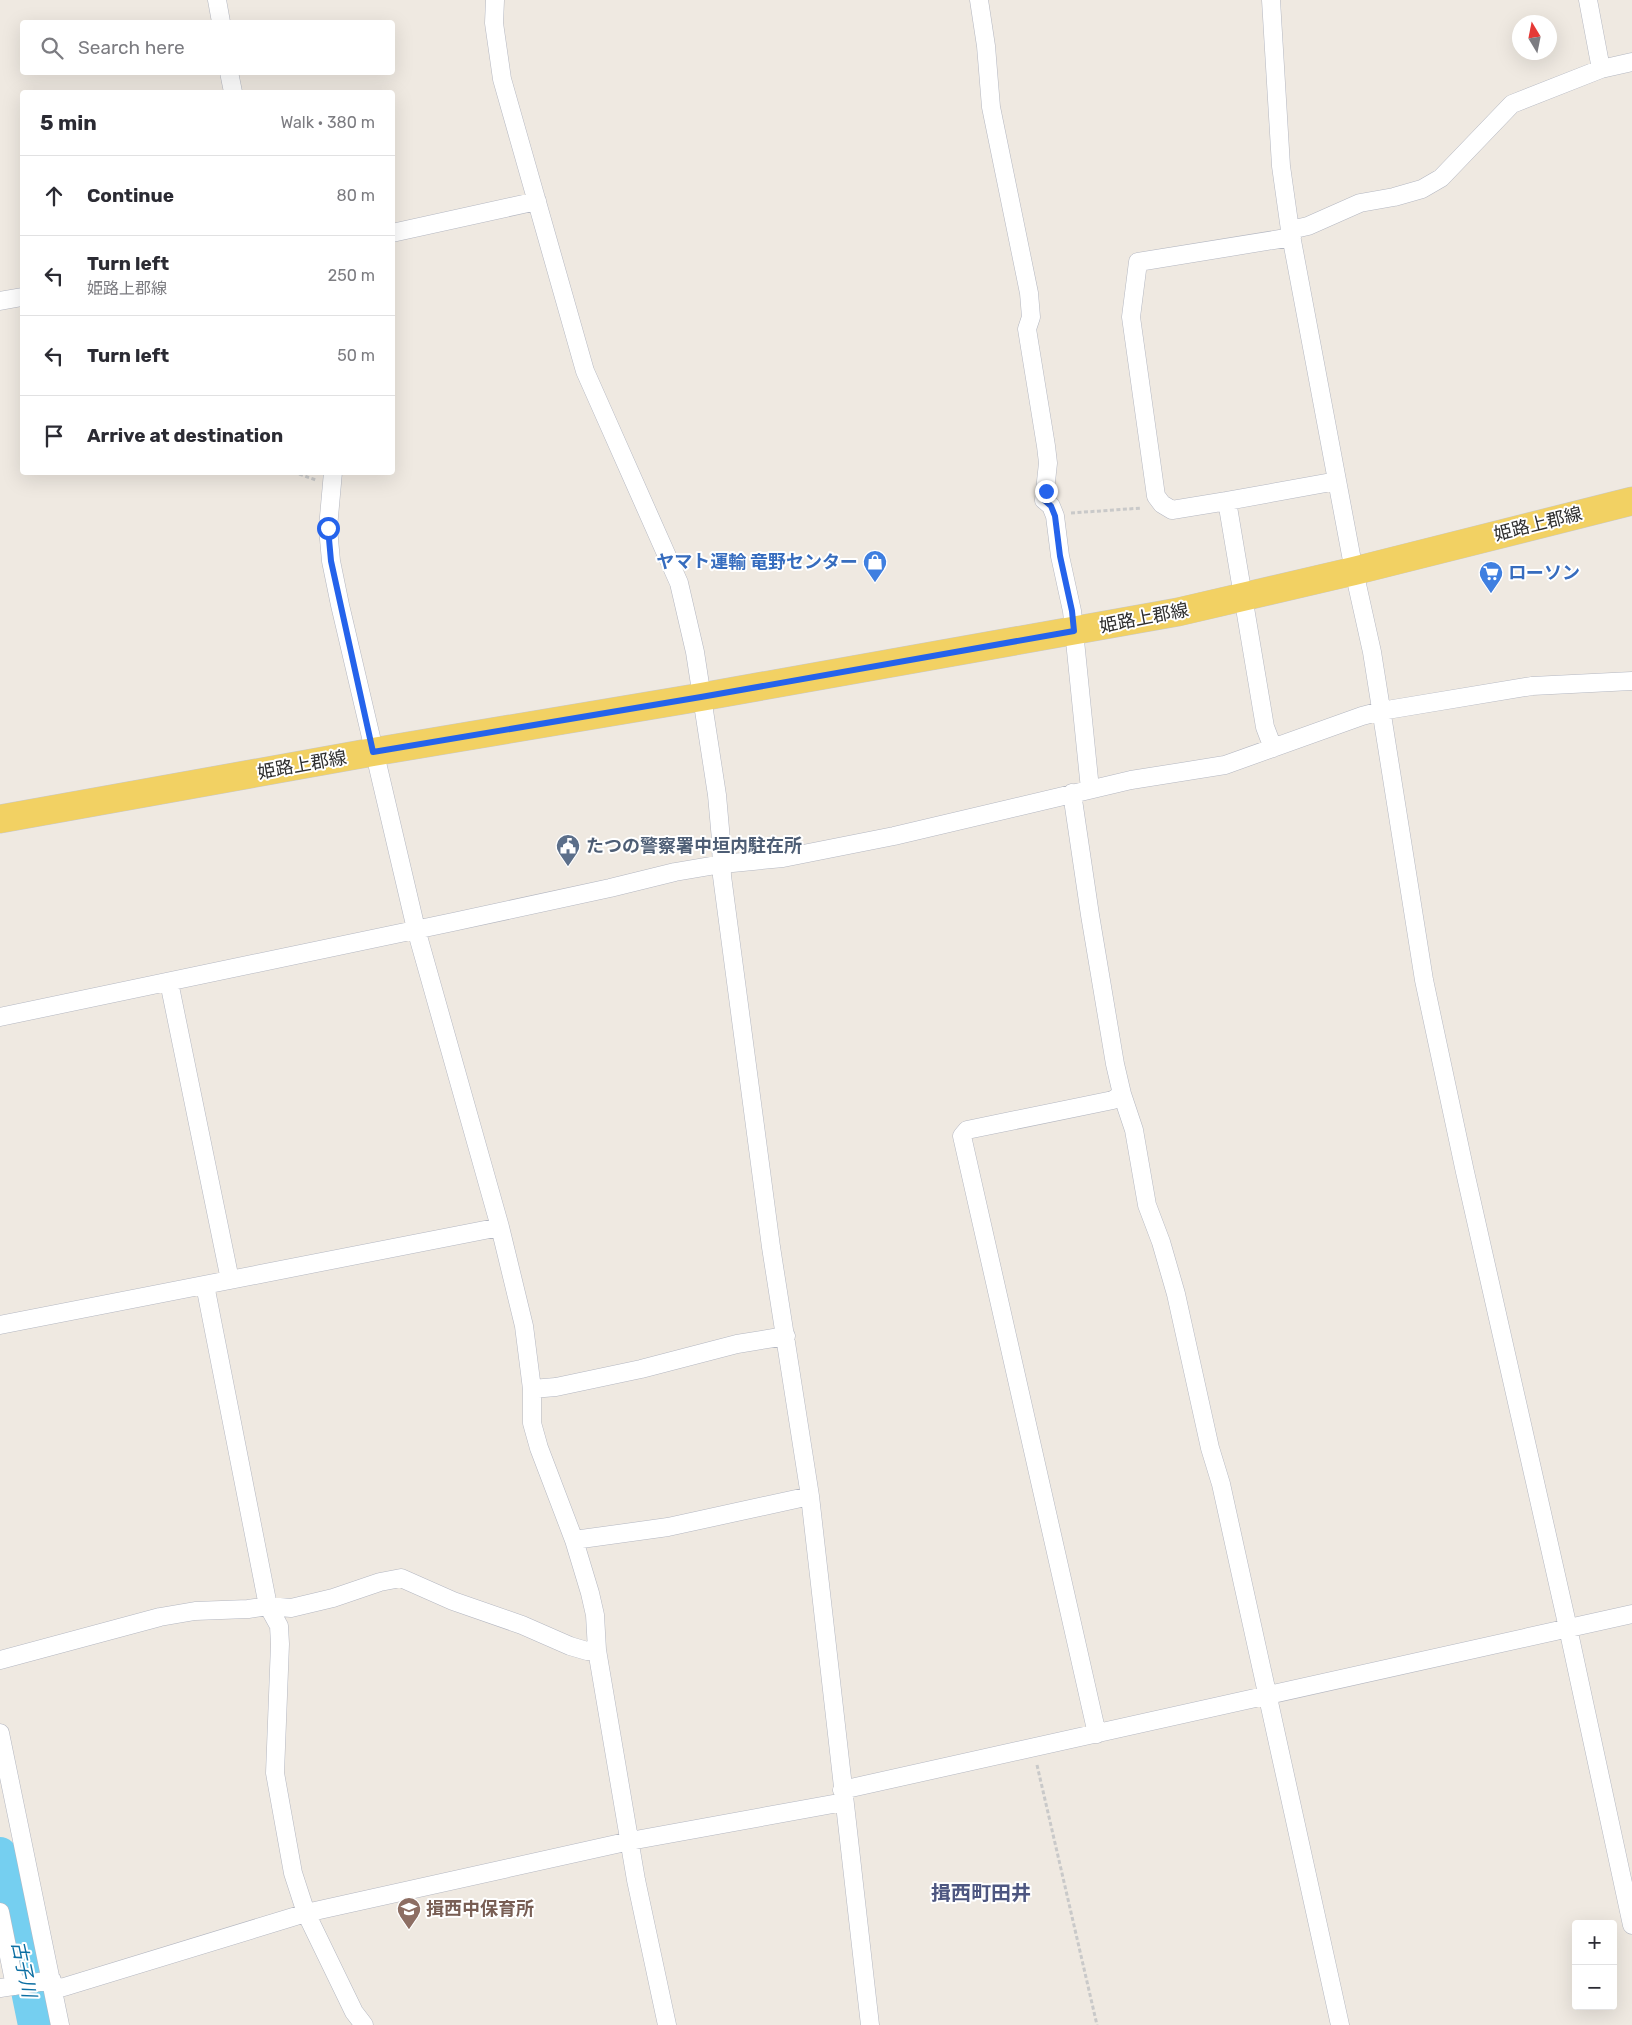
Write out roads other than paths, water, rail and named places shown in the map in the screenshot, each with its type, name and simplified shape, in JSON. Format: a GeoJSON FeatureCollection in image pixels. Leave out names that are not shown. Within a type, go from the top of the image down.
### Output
{"type":"FeatureCollection","features":[{"type":"Feature","properties":{"kind":"main road","name":"姫路上郡線"},"geometry":{"type":"LineString","coordinates":[[0,819],[1178,612],[1354,571],[1632,501]]}},
{"type":"Feature","properties":{"kind":"street"},"geometry":{"type":"LineString","coordinates":[[217,0],[221,20]]}},
{"type":"Feature","properties":{"kind":"street"},"geometry":{"type":"LineString","coordinates":[[495,0],[494,23],[502,79],[586,371],[679,583],[695,652],[717,795],[722,864],[771,1247],[810,1496],[870,2025]]}},
{"type":"Feature","properties":{"kind":"street"},"geometry":{"type":"LineString","coordinates":[[980,0],[986,46],[990,107],[1029,292],[1031,317],[1027,329],[1048,463],[1044,500],[1051,506],[1055,516],[1060,556],[1072,611],[1090,789]]}},
{"type":"Feature","properties":{"kind":"street"},"geometry":{"type":"LineString","coordinates":[[1271,0],[1281,166],[1291,234],[1354,571],[1372,652],[1424,980],[1632,1924]]}},
{"type":"Feature","properties":{"kind":"street"},"geometry":{"type":"LineString","coordinates":[[1588,0],[1601,69]]}},
{"type":"Feature","properties":{"kind":"street"},"geometry":{"type":"LineString","coordinates":[[1337,481],[1172,510],[1162,504],[1156,496],[1131,317],[1138,262],[1291,234],[1360,203],[1394,197],[1422,189],[1441,178],[1512,104],[1601,69],[1632,62]]}},
{"type":"Feature","properties":{"kind":"street"},"geometry":{"type":"LineString","coordinates":[[230,75],[233,90]]}},
{"type":"Feature","properties":{"kind":"street"},"geometry":{"type":"LineString","coordinates":[[395,232],[537,201]]}},
{"type":"Feature","properties":{"kind":"street"},"geometry":{"type":"LineString","coordinates":[[0,301],[20,297]]}},
{"type":"Feature","properties":{"kind":"street"},"geometry":{"type":"LineString","coordinates":[[333,475],[328,528],[331,561],[373,752],[416,930],[500,1227],[524,1326],[532,1389],[532,1423],[539,1448],[574,1540],[595,1616],[597,1650],[636,1880],[667,2025]]}},
{"type":"Feature","properties":{"kind":"street"},"geometry":{"type":"LineString","coordinates":[[1227,501],[1265,727],[1273,748]]}},
{"type":"Feature","properties":{"kind":"street"},"geometry":{"type":"LineString","coordinates":[[0,1017],[416,930],[675,872],[722,864],[783,858],[894,836],[1131,780],[1225,764],[1381,711],[1532,686],[1632,681]]}},
{"type":"Feature","properties":{"kind":"street"},"geometry":{"type":"LineString","coordinates":[[1072,793],[1090,915],[1122,1094],[1134,1130],[1147,1205],[1161,1242],[1185,1332],[1210,1448],[1222,1484],[1340,2025]]}},
{"type":"Feature","properties":{"kind":"street"},"geometry":{"type":"LineString","coordinates":[[169,982],[230,1280]]}},
{"type":"Feature","properties":{"kind":"street"},"geometry":{"type":"LineString","coordinates":[[1097,1734],[962,1136],[967,1130],[1113,1100],[1122,1094]]}},
{"type":"Feature","properties":{"kind":"street"},"geometry":{"type":"LineString","coordinates":[[0,1325],[500,1227]]}},
{"type":"Feature","properties":{"kind":"street"},"geometry":{"type":"LineString","coordinates":[[205,1284],[268,1606],[278,1626],[280,1644],[275,1773],[294,1873],[306,1913],[354,2012],[364,2025]]}},
{"type":"Feature","properties":{"kind":"street"},"geometry":{"type":"LineString","coordinates":[[532,1389],[641,1369],[736,1344],[786,1336]]}},
{"type":"Feature","properties":{"kind":"street"},"geometry":{"type":"LineString","coordinates":[[574,1540],[668,1527],[810,1496]]}},
{"type":"Feature","properties":{"kind":"street"},"geometry":{"type":"LineString","coordinates":[[0,1660],[160,1617],[194,1611],[248,1609],[268,1606],[291,1608],[333,1598],[380,1582],[401,1578],[453,1601],[522,1625],[570,1646],[587,1651],[597,1650]]}},
{"type":"Feature","properties":{"kind":"street"},"geometry":{"type":"LineString","coordinates":[[0,1912],[12,1986],[50,1983],[64,1987],[306,1913],[843,1796],[1033,1748],[1632,1614]]}},
{"type":"Feature","properties":{"kind":"street"},"geometry":{"type":"LineString","coordinates":[[0,1733],[60,2025]]}},
{"type":"Feature","properties":{"kind":"waterway","name":"古子川"},"geometry":{"type":"LineString","coordinates":[[0,1854],[35,2025]]}},
{"type":"Feature","properties":{"kind":"place","name":"ヤマト運輸 竜野センター"},"geometry":{"type":"Point","coordinates":[875,583]}},
{"type":"Feature","properties":{"kind":"place","name":"ローソン"},"geometry":{"type":"Point","coordinates":[1491,594]}},
{"type":"Feature","properties":{"kind":"place","name":"たつの警察署中垣内駐在所"},"geometry":{"type":"Point","coordinates":[568,867]}},
{"type":"Feature","properties":{"kind":"place","name":"揖西中保育所"},"geometry":{"type":"Point","coordinates":[409,1930]}},
{"type":"Feature","properties":{"kind":"district","name":"揖西町田井"},"geometry":{"type":"Point","coordinates":[981,1893]}}]}
